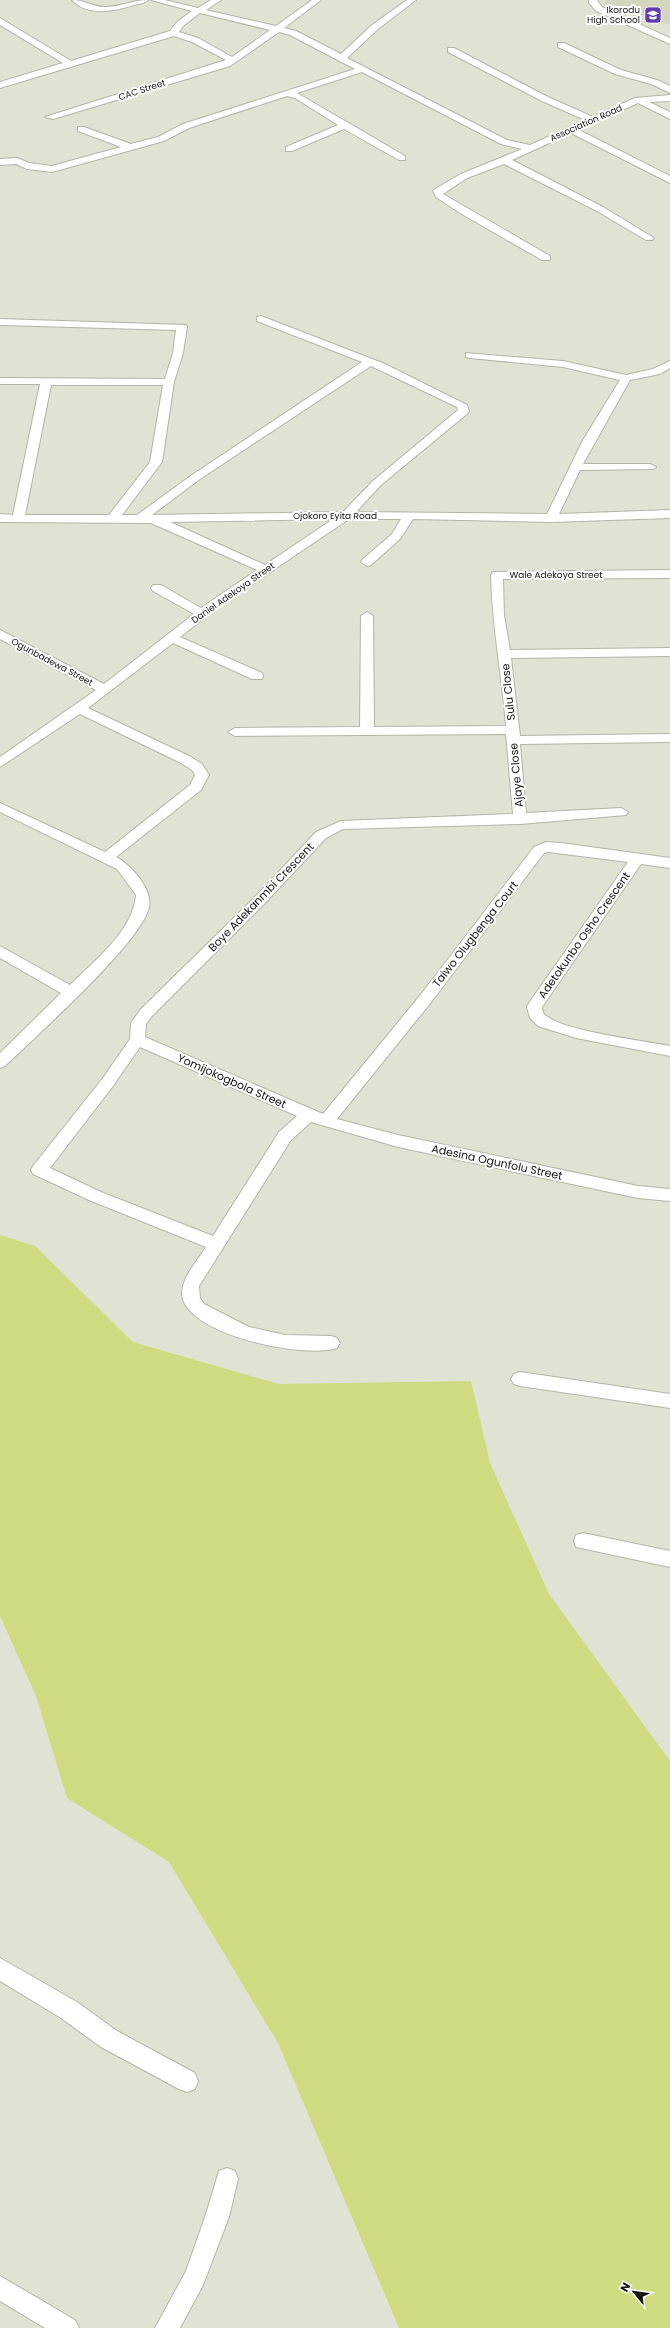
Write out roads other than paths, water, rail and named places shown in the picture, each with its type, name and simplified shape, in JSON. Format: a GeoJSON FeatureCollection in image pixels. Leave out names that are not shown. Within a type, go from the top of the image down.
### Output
{"type":"FeatureCollection","features":[{"type":"Feature","properties":{"kind":"street"},"geometry":{"type":"LineString","coordinates":[[76,0],[92,8],[105,10],[144,0]]}},
{"type":"Feature","properties":{"kind":"street"},"geometry":{"type":"LineString","coordinates":[[155,0],[279,28],[317,44],[504,142],[531,148]]}},
{"type":"Feature","properties":{"kind":"street"},"geometry":{"type":"LineString","coordinates":[[174,33],[178,25],[217,0]]}},
{"type":"Feature","properties":{"kind":"street","name":"CAC Street"},"geometry":{"type":"LineString","coordinates":[[50,117],[217,67],[232,60],[317,0]]}},
{"type":"Feature","properties":{"kind":"street"},"geometry":{"type":"LineString","coordinates":[[342,58],[374,27],[412,0]]}},
{"type":"Feature","properties":{"kind":"street"},"geometry":{"type":"LineString","coordinates":[[593,0],[593,3],[599,9],[670,41]]}},
{"type":"Feature","properties":{"kind":"street"},"geometry":{"type":"LineString","coordinates":[[0,21],[70,64]]}},
{"type":"Feature","properties":{"kind":"street"},"geometry":{"type":"LineString","coordinates":[[0,85],[174,33],[195,40],[232,60]]}},
{"type":"Feature","properties":{"kind":"street"},"geometry":{"type":"LineString","coordinates":[[561,45],[612,69],[628,75],[656,81],[670,90]]}},
{"type":"Feature","properties":{"kind":"street"},"geometry":{"type":"LineString","coordinates":[[452,50],[545,99],[592,120]]}},
{"type":"Feature","properties":{"kind":"street"},"geometry":{"type":"LineString","coordinates":[[0,162],[17,161],[27,166],[52,169],[161,139],[186,126],[363,69]]}},
{"type":"Feature","properties":{"kind":"street"},"geometry":{"type":"LineString","coordinates":[[289,94],[298,96],[321,112],[402,158]]}},
{"type":"Feature","properties":{"kind":"street","name":"Association Road"},"geometry":{"type":"LineString","coordinates":[[546,258],[494,227],[463,211],[439,195],[438,191],[451,182],[638,100],[670,98]]}},
{"type":"Feature","properties":{"kind":"street"},"geometry":{"type":"LineString","coordinates":[[638,100],[670,116]]}},
{"type":"Feature","properties":{"kind":"street"},"geometry":{"type":"LineString","coordinates":[[289,149],[346,125]]}},
{"type":"Feature","properties":{"kind":"street"},"geometry":{"type":"LineString","coordinates":[[81,129],[130,147]]}},
{"type":"Feature","properties":{"kind":"street"},"geometry":{"type":"LineString","coordinates":[[570,129],[670,180]]}},
{"type":"Feature","properties":{"kind":"street"},"geometry":{"type":"LineString","coordinates":[[504,160],[600,209],[649,238]]}},
{"type":"Feature","properties":{"kind":"street"},"geometry":{"type":"LineString","coordinates":[[261,319],[369,362]]}},
{"type":"Feature","properties":{"kind":"street"},"geometry":{"type":"LineString","coordinates":[[2,322],[180,326],[182,329],[178,353],[169,382],[156,462],[145,479],[114,517]]}},
{"type":"Feature","properties":{"kind":"street"},"geometry":{"type":"LineString","coordinates":[[470,355],[563,364],[626,378],[656,372],[670,364]]}},
{"type":"Feature","properties":{"kind":"street"},"geometry":{"type":"LineString","coordinates":[[267,570],[146,518],[196,477],[369,362]]}},
{"type":"Feature","properties":{"kind":"street","name":"Daniel Adekoya Street"},"geometry":{"type":"LineString","coordinates":[[0,763],[104,690],[203,614],[346,515],[377,483],[464,411],[462,405],[453,399],[369,362]]}},
{"type":"Feature","properties":{"kind":"street"},"geometry":{"type":"LineString","coordinates":[[551,518],[599,422],[626,378]]}},
{"type":"Feature","properties":{"kind":"street"},"geometry":{"type":"LineString","coordinates":[[0,381],[169,382]]}},
{"type":"Feature","properties":{"kind":"street"},"geometry":{"type":"LineString","coordinates":[[18,518],[46,382]]}},
{"type":"Feature","properties":{"kind":"street"},"geometry":{"type":"LineString","coordinates":[[577,468],[650,467]]}},
{"type":"Feature","properties":{"kind":"street","name":"Ojokoro Eyita Road"},"geometry":{"type":"LineString","coordinates":[[0,518],[146,518],[346,515],[551,518],[670,514]]}},
{"type":"Feature","properties":{"kind":"street"},"geometry":{"type":"LineString","coordinates":[[367,562],[396,536],[409,516]]}},
{"type":"Feature","properties":{"kind":"street","name":"Wale Adekoya Street"},"geometry":{"type":"LineString","coordinates":[[503,654],[498,615],[497,575],[670,574]]}},
{"type":"Feature","properties":{"kind":"street"},"geometry":{"type":"LineString","coordinates":[[157,588],[203,614]]}},
{"type":"Feature","properties":{"kind":"street"},"geometry":{"type":"LineString","coordinates":[[367,616],[367,730]]}},
{"type":"Feature","properties":{"kind":"street","name":"Ogunbadewa Street"},"geometry":{"type":"LineString","coordinates":[[0,634],[104,690]]}},
{"type":"Feature","properties":{"kind":"street"},"geometry":{"type":"LineString","coordinates":[[172,638],[257,676]]}},
{"type":"Feature","properties":{"kind":"street"},"geometry":{"type":"LineString","coordinates":[[503,654],[670,652]]}},
{"type":"Feature","properties":{"kind":"street","name":"Sulu Close"},"geometry":{"type":"LineString","coordinates":[[503,654],[509,688],[512,735]]}},
{"type":"Feature","properties":{"kind":"street"},"geometry":{"type":"LineString","coordinates":[[79,708],[114,727],[186,760],[197,767],[202,775],[196,787],[106,858]]}},
{"type":"Feature","properties":{"kind":"street"},"geometry":{"type":"LineString","coordinates":[[235,732],[367,730],[670,738]]}},
{"type":"Feature","properties":{"kind":"street","name":"Ajaye Close"},"geometry":{"type":"LineString","coordinates":[[512,735],[520,820]]}},
{"type":"Feature","properties":{"kind":"street"},"geometry":{"type":"LineString","coordinates":[[0,806],[62,839],[122,866],[143,895],[142,908],[127,934],[0,1062]]}},
{"type":"Feature","properties":{"kind":"street","name":"Boye Adekanmbi Crescent"},"geometry":{"type":"LineString","coordinates":[[217,1244],[95,1196],[39,1170],[81,1117],[137,1040],[139,1023],[146,1013],[260,900],[321,835],[330,829],[341,825],[520,820],[621,812]]}},
{"type":"Feature","properties":{"kind":"street","name":"Taiwo Olugbenga Court"},"geometry":{"type":"LineString","coordinates":[[326,1122],[427,997],[539,850],[546,847],[561,848],[670,863]]}},
{"type":"Feature","properties":{"kind":"street","name":"Adetokunbo Osho Crescent"},"geometry":{"type":"LineString","coordinates":[[638,858],[534,1007],[535,1014],[543,1022],[576,1033],[670,1051]]}},
{"type":"Feature","properties":{"kind":"street"},"geometry":{"type":"LineString","coordinates":[[0,951],[70,992]]}},
{"type":"Feature","properties":{"kind":"street","name":"Yomijokogbola Street"},"geometry":{"type":"LineString","coordinates":[[137,1040],[326,1122]]}},
{"type":"Feature","properties":{"kind":"street"},"geometry":{"type":"LineString","coordinates":[[308,1115],[285,1136],[191,1285],[192,1300],[200,1310],[239,1331],[265,1340],[290,1343],[331,1343]]}},
{"type":"Feature","properties":{"kind":"street","name":"Adesina Ogunfolu Street"},"geometry":{"type":"LineString","coordinates":[[326,1122],[398,1141],[517,1165],[638,1192],[670,1195]]}},
{"type":"Feature","properties":{"kind":"street"},"geometry":{"type":"LineString","coordinates":[[520,1379],[670,1401]]}},
{"type":"Feature","properties":{"kind":"street"},"geometry":{"type":"LineString","coordinates":[[583,1541],[670,1560]]}},
{"type":"Feature","properties":{"kind":"street"},"geometry":{"type":"LineString","coordinates":[[0,1969],[69,2010],[115,2043],[187,2081]]}},
{"type":"Feature","properties":{"kind":"street"},"geometry":{"type":"LineString","coordinates":[[167,2328],[195,2277],[217,2217],[227,2179]]}},
{"type":"Feature","properties":{"kind":"street"},"geometry":{"type":"LineString","coordinates":[[0,2288],[67,2328]]}},
{"type":"Feature","properties":{"kind":"place","name":"Ikorodu High School"},"geometry":{"type":"Point","coordinates":[653,15]}}]}
